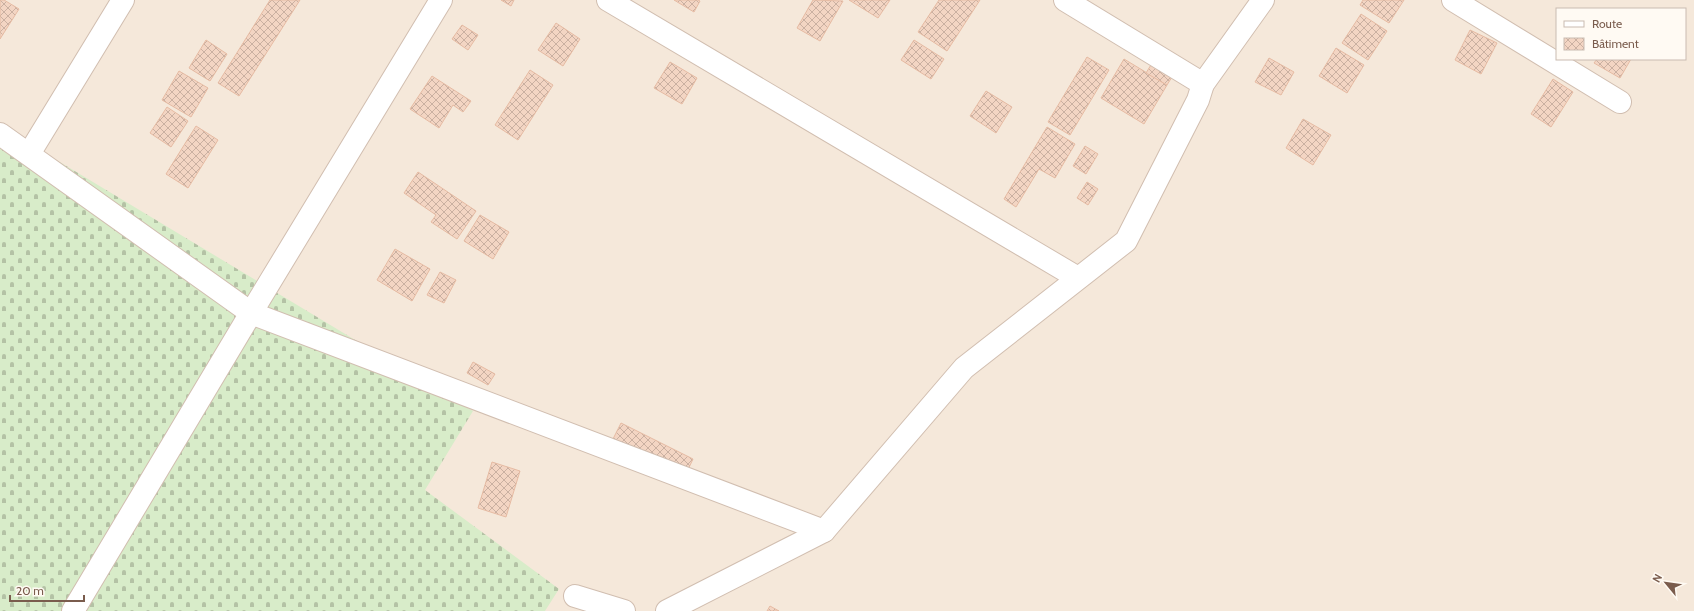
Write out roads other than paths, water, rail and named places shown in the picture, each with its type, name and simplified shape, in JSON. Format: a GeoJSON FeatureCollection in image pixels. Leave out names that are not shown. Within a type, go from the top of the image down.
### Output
{"type":"FeatureCollection","features":[{"type":"Feature","properties":{"kind":"street"},"geometry":{"type":"LineString","coordinates":[[29,154],[123,0]]}},
{"type":"Feature","properties":{"kind":"street"},"geometry":{"type":"LineString","coordinates":[[73,611],[251,313],[441,0]]}},
{"type":"Feature","properties":{"kind":"street"},"geometry":{"type":"LineString","coordinates":[[608,0],[1078,278]]}},
{"type":"Feature","properties":{"kind":"street"},"geometry":{"type":"LineString","coordinates":[[1065,0],[1202,84]]}},
{"type":"Feature","properties":{"kind":"street"},"geometry":{"type":"LineString","coordinates":[[668,611],[824,531],[964,368],[1126,241],[1198,100],[1202,84],[1263,0]]}},
{"type":"Feature","properties":{"kind":"street"},"geometry":{"type":"LineString","coordinates":[[1453,0],[1620,102]]}},
{"type":"Feature","properties":{"kind":"street"},"geometry":{"type":"LineString","coordinates":[[0,134],[251,313],[824,531]]}},
{"type":"Feature","properties":{"kind":"street"},"geometry":{"type":"LineString","coordinates":[[570,604],[600,611]]}},
{"type":"Feature","properties":{"kind":"street"},"geometry":{"type":"LineString","coordinates":[[570,604],[624,611]]}}]}
